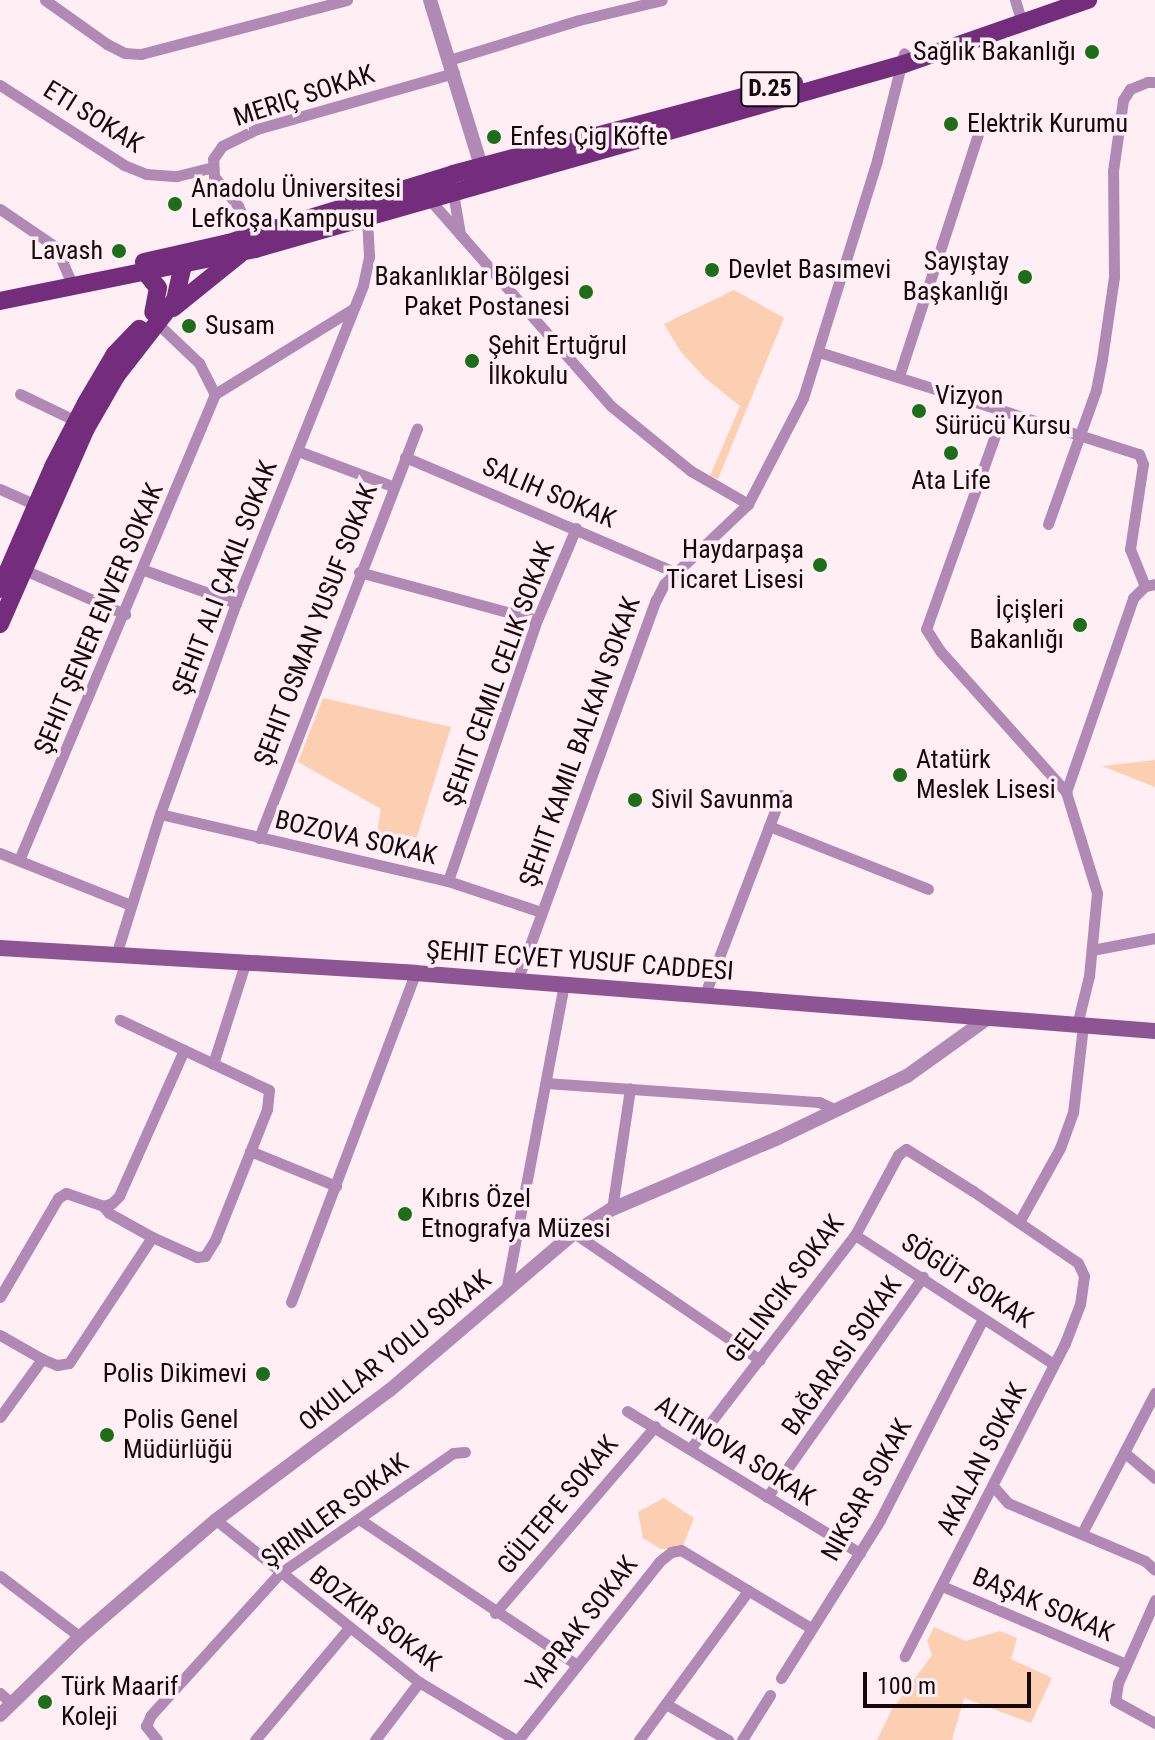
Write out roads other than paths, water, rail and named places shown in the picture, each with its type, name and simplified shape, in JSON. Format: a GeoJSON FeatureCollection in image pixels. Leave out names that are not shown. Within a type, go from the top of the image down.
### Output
{"type":"FeatureCollection","features":[{"type":"Feature","properties":{"kind":"main road","name":"D.25"},"geometry":{"type":"LineString","coordinates":[[904,59],[1017,6],[1056,0]]}},
{"type":"Feature","properties":{"kind":"main road","name":"D.25"},"geometry":{"type":"LineString","coordinates":[[250,246],[468,178],[904,59],[1088,0]]}},
{"type":"Feature","properties":{"kind":"main road","name":"D.25"},"geometry":{"type":"LineString","coordinates":[[0,301],[367,217],[430,200],[468,178]]}},
{"type":"Feature","properties":{"kind":"main road"},"geometry":{"type":"LineString","coordinates":[[0,624],[36,505],[76,421],[115,354],[250,246]]}},
{"type":"Feature","properties":{"kind":"main road","name":"D.25"},"geometry":{"type":"LineString","coordinates":[[91,280],[146,273],[179,260]]}},
{"type":"Feature","properties":{"kind":"main road"},"geometry":{"type":"LineString","coordinates":[[0,589],[17,567],[96,411],[124,364],[160,316],[179,260]]}},
{"type":"Feature","properties":{"kind":"main road"},"geometry":{"type":"LineString","coordinates":[[146,273],[158,288],[160,316]]}},
{"type":"Feature","properties":{"kind":"main road","name":"ŞEHIT ECVET YUSUF CADDESI"},"geometry":{"type":"LineString","coordinates":[[0,948],[415,973],[1155,1031]]}},
{"type":"Feature","properties":{"kind":"street"},"geometry":{"type":"LineString","coordinates":[[45,0],[107,44],[125,53],[141,54],[347,0]]}},
{"type":"Feature","properties":{"kind":"street"},"geometry":{"type":"LineString","coordinates":[[430,0],[472,132],[461,238]]}},
{"type":"Feature","properties":{"kind":"street","name":"MERIÇ SOKAK"},"geometry":{"type":"LineString","coordinates":[[213,167],[218,151],[240,136],[451,67],[579,20],[662,0]]}},
{"type":"Feature","properties":{"kind":"street","name":"ŞEHIT KAMIL BALKAN SOKAK"},"geometry":{"type":"LineString","coordinates":[[517,981],[656,600],[675,572],[748,504],[788,430],[819,352],[904,59]]}},
{"type":"Feature","properties":{"kind":"street"},"geometry":{"type":"LineString","coordinates":[[1048,524],[1096,390],[1112,299],[1113,171],[1123,100],[1130,89],[1155,82]]}},
{"type":"Feature","properties":{"kind":"street","name":"ETI SOKAK"},"geometry":{"type":"LineString","coordinates":[[0,85],[124,165],[146,174],[177,176],[213,167]]}},
{"type":"Feature","properties":{"kind":"street"},"geometry":{"type":"LineString","coordinates":[[899,376],[978,134]]}},
{"type":"Feature","properties":{"kind":"street"},"geometry":{"type":"LineString","coordinates":[[213,167],[217,180],[243,213],[250,246]]}},
{"type":"Feature","properties":{"kind":"street"},"geometry":{"type":"LineString","coordinates":[[430,200],[611,406],[691,471],[748,504]]}},
{"type":"Feature","properties":{"kind":"street"},"geometry":{"type":"LineString","coordinates":[[0,209],[56,247],[72,284]]}},
{"type":"Feature","properties":{"kind":"street"},"geometry":{"type":"LineString","coordinates":[[116,955],[160,814],[236,603],[354,308],[369,256],[367,217]]}},
{"type":"Feature","properties":{"kind":"street"},"geometry":{"type":"LineString","coordinates":[[160,316],[199,363],[215,394],[354,308]]}},
{"type":"Feature","properties":{"kind":"street"},"geometry":{"type":"LineString","coordinates":[[819,352],[1141,456],[1130,549],[1150,585],[1133,598],[1066,792]]}},
{"type":"Feature","properties":{"kind":"street"},"geometry":{"type":"LineString","coordinates":[[20,394],[76,421]]}},
{"type":"Feature","properties":{"kind":"street","name":"ŞEHIT ŞENER ENVER SOKAK"},"geometry":{"type":"LineString","coordinates":[[19,860],[144,570],[215,394]]}},
{"type":"Feature","properties":{"kind":"street"},"geometry":{"type":"LineString","coordinates":[[1003,413],[926,629],[941,652],[1066,792],[1097,893],[1080,1025],[1073,1113],[1060,1148],[1019,1222]]}},
{"type":"Feature","properties":{"kind":"street","name":"ŞEHIT OSMAN YUSUF SOKAK"},"geometry":{"type":"LineString","coordinates":[[259,838],[392,486],[417,428]]}},
{"type":"Feature","properties":{"kind":"street"},"geometry":{"type":"LineString","coordinates":[[298,451],[392,486]]}},
{"type":"Feature","properties":{"kind":"street","name":"SALIH SOKAK"},"geometry":{"type":"LineString","coordinates":[[405,457],[675,572]]}},
{"type":"Feature","properties":{"kind":"street"},"geometry":{"type":"LineString","coordinates":[[0,489],[36,505]]}},
{"type":"Feature","properties":{"kind":"street","name":"ŞEHIT CEMIL CELIK SOKAK"},"geometry":{"type":"LineString","coordinates":[[448,881],[537,620],[576,528]]}},
{"type":"Feature","properties":{"kind":"street"},"geometry":{"type":"LineString","coordinates":[[17,567],[125,614]]}},
{"type":"Feature","properties":{"kind":"street"},"geometry":{"type":"LineString","coordinates":[[144,570],[236,603]]}},
{"type":"Feature","properties":{"kind":"street"},"geometry":{"type":"LineString","coordinates":[[359,572],[537,620]]}},
{"type":"Feature","properties":{"kind":"street"},"geometry":{"type":"LineString","coordinates":[[705,994],[781,795]]}},
{"type":"Feature","properties":{"kind":"street","name":"BOZOVA SOKAK"},"geometry":{"type":"LineString","coordinates":[[160,814],[448,881],[541,912]]}},
{"type":"Feature","properties":{"kind":"street"},"geometry":{"type":"LineString","coordinates":[[769,826],[928,889]]}},
{"type":"Feature","properties":{"kind":"street"},"geometry":{"type":"LineString","coordinates":[[0,853],[131,905]]}},
{"type":"Feature","properties":{"kind":"street"},"geometry":{"type":"LineString","coordinates":[[1092,950],[1155,938]]}},
{"type":"Feature","properties":{"kind":"street"},"geometry":{"type":"LineString","coordinates":[[213,1064],[245,964]]}},
{"type":"Feature","properties":{"kind":"street"},"geometry":{"type":"LineString","coordinates":[[291,1302],[415,973]]}},
{"type":"Feature","properties":{"kind":"street"},"geometry":{"type":"LineString","coordinates":[[506,1291],[564,984]]}},
{"type":"Feature","properties":{"kind":"street"},"geometry":{"type":"LineString","coordinates":[[949,1047],[957,1030],[958,1015]]}},
{"type":"Feature","properties":{"kind":"street","name":"OKULLAR YOLU SOKAK"},"geometry":{"type":"LineString","coordinates":[[0,1715],[5,1698],[216,1520],[342,1427],[574,1233],[612,1209],[907,1076],[988,1018]]}},
{"type":"Feature","properties":{"kind":"street"},"geometry":{"type":"LineString","coordinates":[[0,1297],[58,1198],[72,1193],[103,1206],[109,1213],[152,1237],[197,1257],[205,1256],[250,1151],[270,1094],[263,1085],[120,1020]]}},
{"type":"Feature","properties":{"kind":"street"},"geometry":{"type":"LineString","coordinates":[[103,1206],[119,1196],[184,1050]]}},
{"type":"Feature","properties":{"kind":"street"},"geometry":{"type":"LineString","coordinates":[[546,1083],[819,1102],[836,1110]]}},
{"type":"Feature","properties":{"kind":"street"},"geometry":{"type":"LineString","coordinates":[[612,1209],[630,1088]]}},
{"type":"Feature","properties":{"kind":"street","name":"GELINCIK SOKAK"},"geometry":{"type":"LineString","coordinates":[[690,1449],[855,1235],[898,1155],[906,1149],[1019,1222]]}},
{"type":"Feature","properties":{"kind":"street"},"geometry":{"type":"LineString","coordinates":[[250,1151],[336,1186]]}},
{"type":"Feature","properties":{"kind":"street","name":"AKALAN SOKAK"},"geometry":{"type":"LineString","coordinates":[[905,1656],[994,1487],[1080,1304],[1084,1276],[1078,1263],[1019,1222]]}},
{"type":"Feature","properties":{"kind":"street"},"geometry":{"type":"LineString","coordinates":[[574,1233],[760,1360]]}},
{"type":"Feature","properties":{"kind":"street","name":"SÖGÜT SOKAK"},"geometry":{"type":"LineString","coordinates":[[855,1235],[1054,1364]]}},
{"type":"Feature","properties":{"kind":"street"},"geometry":{"type":"LineString","coordinates":[[0,1335],[61,1366],[72,1360],[152,1237]]}},
{"type":"Feature","properties":{"kind":"street"},"geometry":{"type":"LineString","coordinates":[[767,1497],[923,1277]]}},
{"type":"Feature","properties":{"kind":"street","name":"NIKSAR SOKAK"},"geometry":{"type":"LineString","coordinates":[[781,1678],[860,1553],[983,1319]]}},
{"type":"Feature","properties":{"kind":"street"},"geometry":{"type":"LineString","coordinates":[[0,1417],[42,1359]]}},
{"type":"Feature","properties":{"kind":"street"},"geometry":{"type":"LineString","coordinates":[[1082,1533],[1155,1393]]}},
{"type":"Feature","properties":{"kind":"street"},"geometry":{"type":"LineString","coordinates":[[627,1411],[860,1553]]}},
{"type":"Feature","properties":{"kind":"street","name":"GÜLTEPE SOKAK"},"geometry":{"type":"LineString","coordinates":[[495,1613],[655,1426]]}},
{"type":"Feature","properties":{"kind":"street","name":"ŞIRINLER SOKAK"},"geometry":{"type":"LineString","coordinates":[[157,1740],[146,1726],[151,1715],[279,1574],[453,1453],[465,1452]]}},
{"type":"Feature","properties":{"kind":"street"},"geometry":{"type":"LineString","coordinates":[[1125,1453],[1155,1478]]}},
{"type":"Feature","properties":{"kind":"street"},"geometry":{"type":"LineString","coordinates":[[994,1487],[1008,1503],[1145,1561],[1155,1570]]}},
{"type":"Feature","properties":{"kind":"street"},"geometry":{"type":"LineString","coordinates":[[359,1519],[495,1613],[577,1665]]}},
{"type":"Feature","properties":{"kind":"street"},"geometry":{"type":"LineString","coordinates":[[216,1520],[279,1574],[419,1682],[517,1740]]}},
{"type":"Feature","properties":{"kind":"street","name":"YAPRAK SOKAK"},"geometry":{"type":"LineString","coordinates":[[517,1740],[660,1561],[671,1552],[681,1550],[811,1628]]}},
{"type":"Feature","properties":{"kind":"street"},"geometry":{"type":"LineString","coordinates":[[0,1576],[80,1637]]}},
{"type":"Feature","properties":{"kind":"street","name":"BAŞAK SOKAK"},"geometry":{"type":"LineString","coordinates":[[942,1586],[1126,1664]]}},
{"type":"Feature","properties":{"kind":"street"},"geometry":{"type":"LineString","coordinates":[[639,1740],[748,1591]]}},
{"type":"Feature","properties":{"kind":"street"},"geometry":{"type":"LineString","coordinates":[[1155,1600],[1126,1664],[1115,1701],[1155,1723]]}},
{"type":"Feature","properties":{"kind":"street"},"geometry":{"type":"LineString","coordinates":[[255,1740],[349,1628]]}},
{"type":"Feature","properties":{"kind":"street"},"geometry":{"type":"LineString","coordinates":[[375,1740],[419,1682]]}},
{"type":"Feature","properties":{"kind":"street"},"geometry":{"type":"LineString","coordinates":[[742,1740],[770,1695]]}},
{"type":"Feature","properties":{"kind":"street"},"geometry":{"type":"LineString","coordinates":[[666,1704],[728,1740]]}},
{"type":"Feature","properties":{"kind":"place","name":"Sağlık Bakanlığı"},"geometry":{"type":"Point","coordinates":[1092,52]}},
{"type":"Feature","properties":{"kind":"place","name":"Elektrik Kurumu"},"geometry":{"type":"Point","coordinates":[951,124]}},
{"type":"Feature","properties":{"kind":"place","name":"Enfes Çig Köfte"},"geometry":{"type":"Point","coordinates":[494,137]}},
{"type":"Feature","properties":{"kind":"place","name":"Anadolu Üniversitesi Lefkoşa Kampusu"},"geometry":{"type":"Point","coordinates":[175,204]}},
{"type":"Feature","properties":{"kind":"place","name":"Lavash"},"geometry":{"type":"Point","coordinates":[119,251]}},
{"type":"Feature","properties":{"kind":"place","name":"Devlet Basımevi"},"geometry":{"type":"Point","coordinates":[712,270]}},
{"type":"Feature","properties":{"kind":"place","name":"Sayıştay Başkanlığı"},"geometry":{"type":"Point","coordinates":[1025,277]}},
{"type":"Feature","properties":{"kind":"place","name":"Bakanlıklar Bölgesi Paket Postanesi"},"geometry":{"type":"Point","coordinates":[586,292]}},
{"type":"Feature","properties":{"kind":"place","name":"Susam"},"geometry":{"type":"Point","coordinates":[189,326]}},
{"type":"Feature","properties":{"kind":"place","name":"Şehit Ertuğrul İlkokulu"},"geometry":{"type":"Point","coordinates":[472,361]}},
{"type":"Feature","properties":{"kind":"place","name":"Vizyon Sürücü Kursu"},"geometry":{"type":"Point","coordinates":[919,411]}},
{"type":"Feature","properties":{"kind":"place","name":"Ata Life"},"geometry":{"type":"Point","coordinates":[951,453]}},
{"type":"Feature","properties":{"kind":"place","name":"Haydarpaşa Ticaret Lisesi"},"geometry":{"type":"Point","coordinates":[820,565]}},
{"type":"Feature","properties":{"kind":"place","name":"İçişleri Bakanlığı"},"geometry":{"type":"Point","coordinates":[1080,625]}},
{"type":"Feature","properties":{"kind":"place","name":"Atatürk Meslek Lisesi"},"geometry":{"type":"Point","coordinates":[900,775]}},
{"type":"Feature","properties":{"kind":"place","name":"Sivil Savunma"},"geometry":{"type":"Point","coordinates":[635,800]}},
{"type":"Feature","properties":{"kind":"place","name":"Kıbrıs Özel Etnografya Müzesi"},"geometry":{"type":"Point","coordinates":[405,1214]}},
{"type":"Feature","properties":{"kind":"place","name":"Polis Dikimevi"},"geometry":{"type":"Point","coordinates":[263,1374]}},
{"type":"Feature","properties":{"kind":"place","name":"Polis Genel Müdürlüğü"},"geometry":{"type":"Point","coordinates":[107,1435]}},
{"type":"Feature","properties":{"kind":"place","name":"Türk Maarif Koleji"},"geometry":{"type":"Point","coordinates":[45,1702]}}]}
